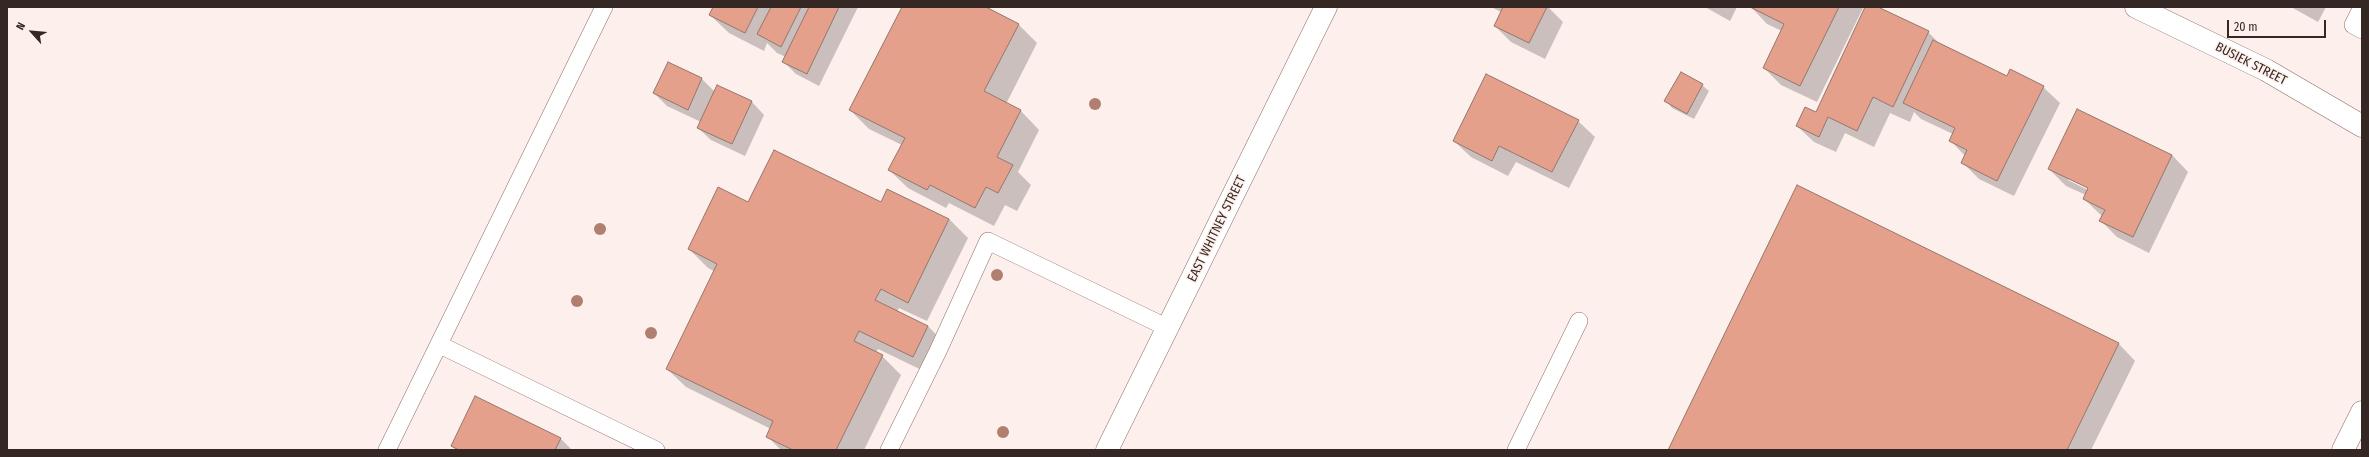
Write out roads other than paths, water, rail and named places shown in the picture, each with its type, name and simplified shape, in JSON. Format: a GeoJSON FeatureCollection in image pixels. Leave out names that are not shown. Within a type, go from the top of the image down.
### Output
{"type":"FeatureCollection","features":[{"type":"Feature","properties":{"kind":"street","name":"EAST WHITNEY STREET"},"geometry":{"type":"LineString","coordinates":[[1107,450],[1326,7]]}},
{"type":"Feature","properties":{"kind":"street","name":"BUSIEK STREET"},"geometry":{"type":"LineString","coordinates":[[2136,7],[2266,70],[2362,126]]}},
{"type":"Feature","properties":{"kind":"street"},"geometry":{"type":"LineString","coordinates":[[2343,450],[2362,412]]}},
{"type":"Feature","properties":{"kind":"lane"},"geometry":{"type":"LineString","coordinates":[[387,450],[440,345],[604,7]]}},
{"type":"Feature","properties":{"kind":"lane"},"geometry":{"type":"LineString","coordinates":[[2362,7],[2353,26],[2362,30]]}},
{"type":"Feature","properties":{"kind":"lane"},"geometry":{"type":"LineString","coordinates":[[889,450],[938,351],[988,241],[1168,328]]}},
{"type":"Feature","properties":{"kind":"lane"},"geometry":{"type":"LineString","coordinates":[[1516,450],[1579,321]]}},
{"type":"Feature","properties":{"kind":"lane"},"geometry":{"type":"LineString","coordinates":[[440,345],[656,450]]}}]}
